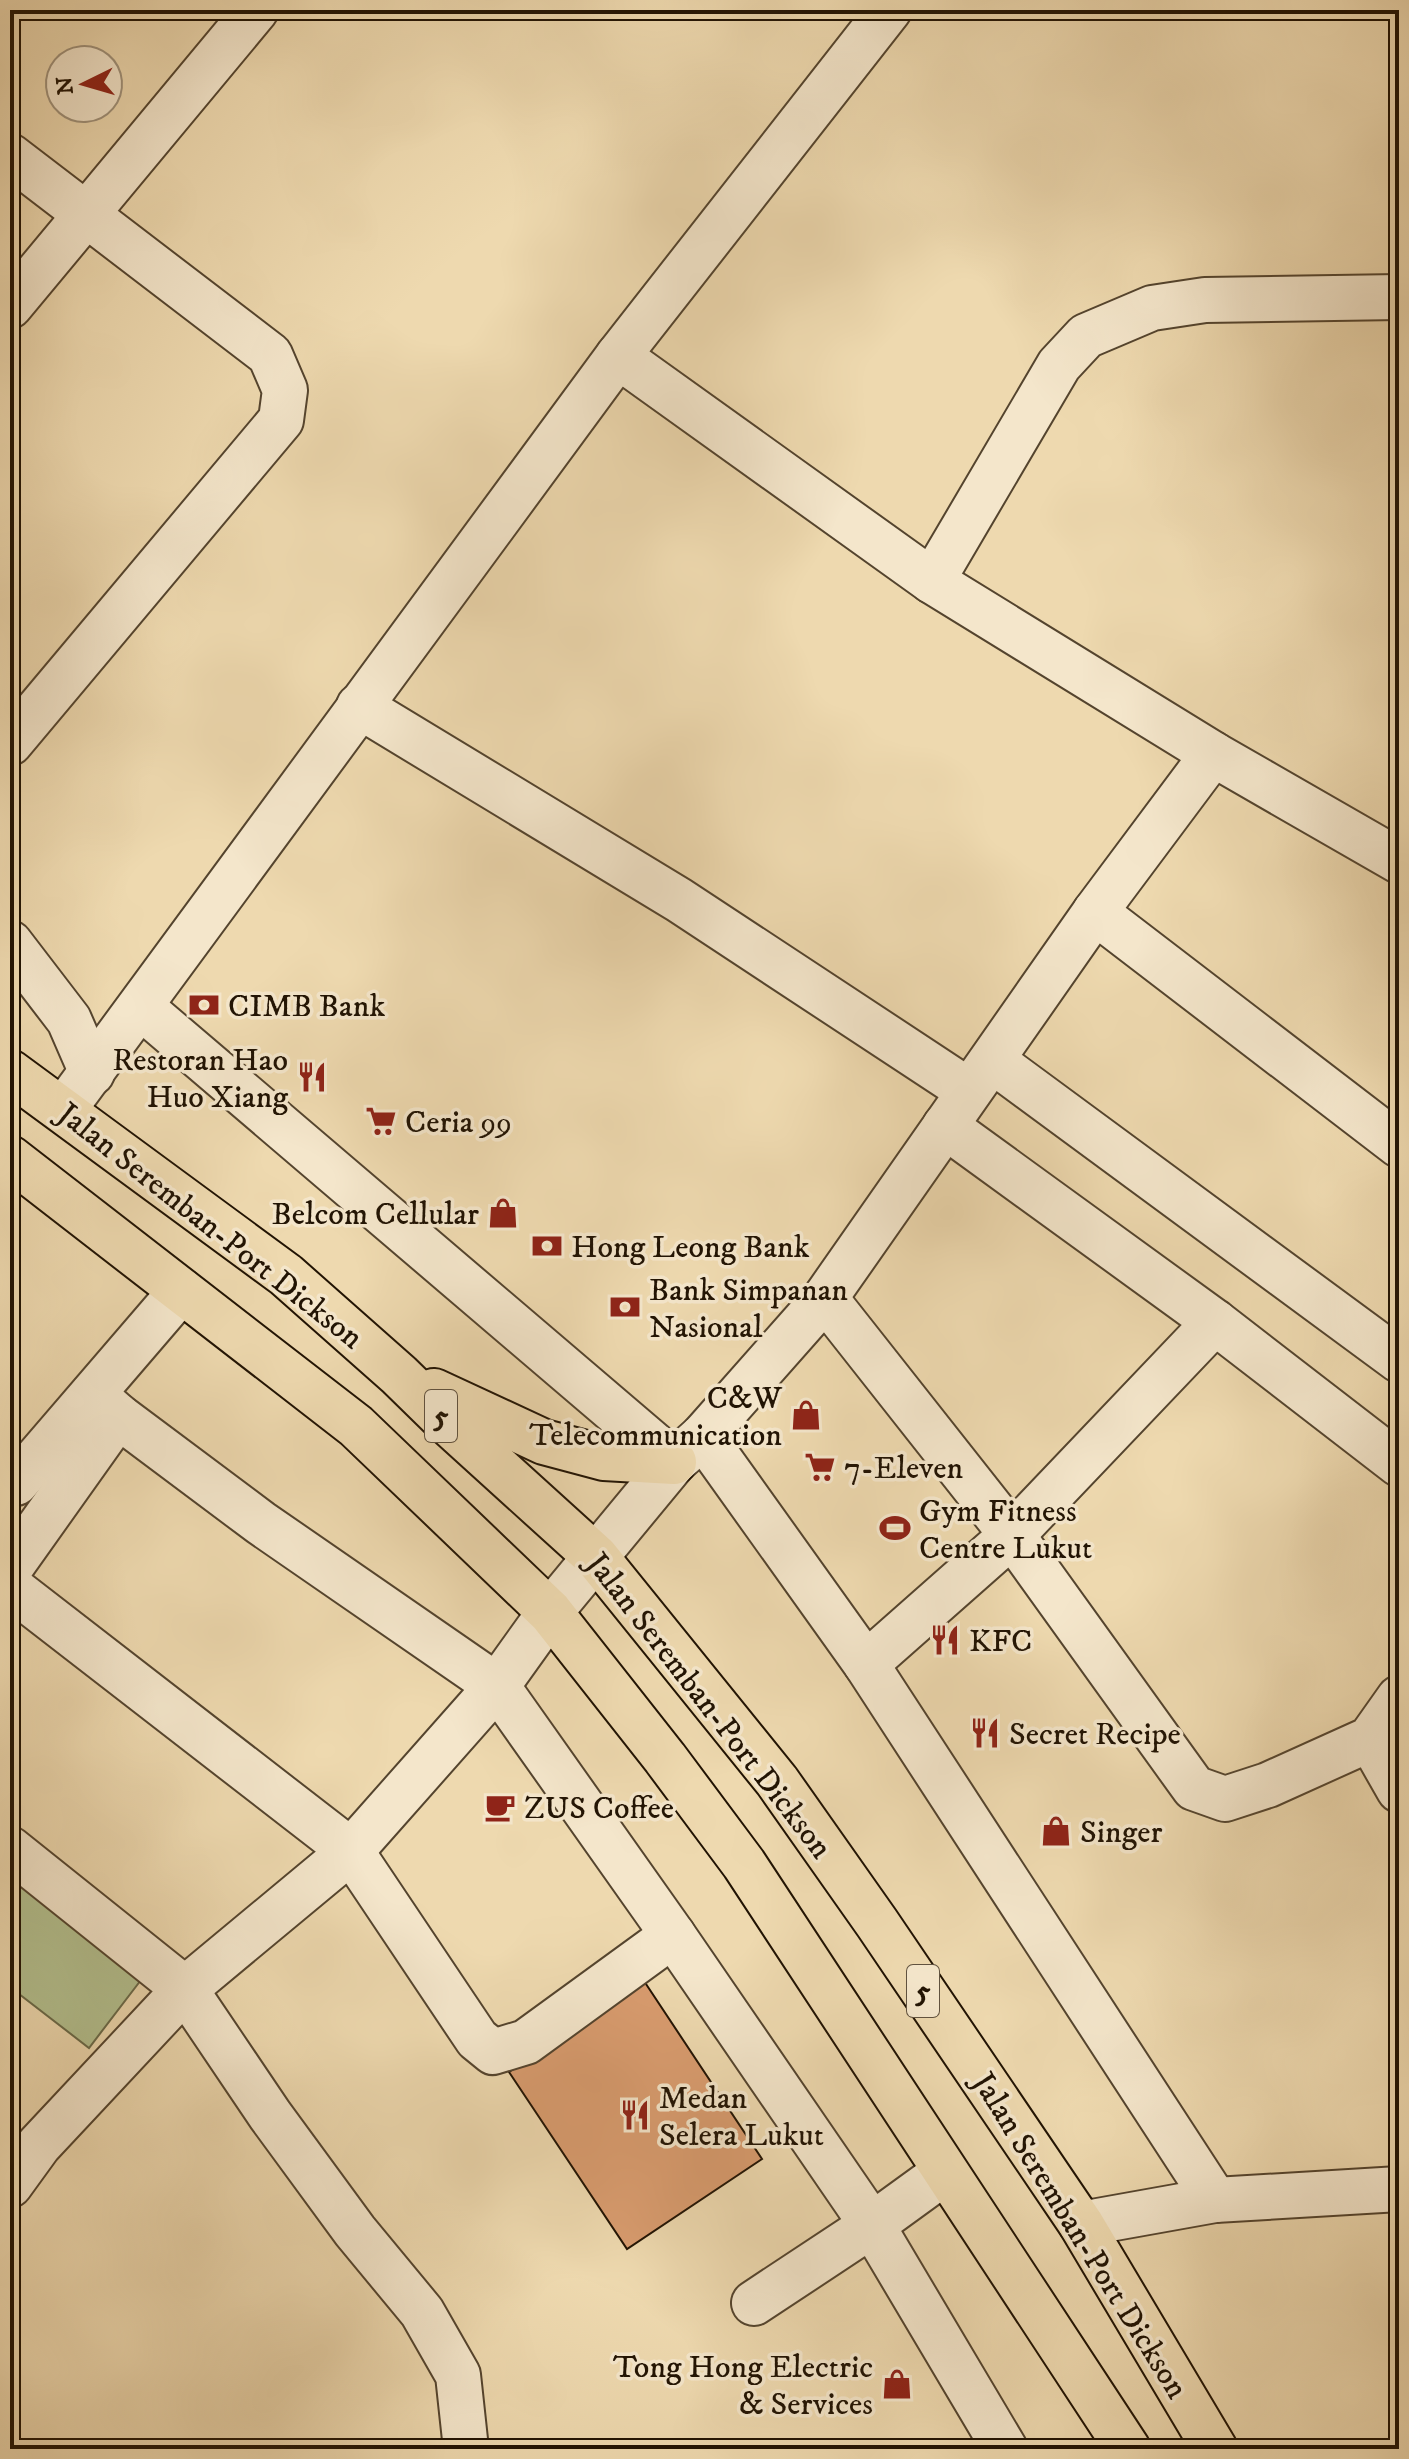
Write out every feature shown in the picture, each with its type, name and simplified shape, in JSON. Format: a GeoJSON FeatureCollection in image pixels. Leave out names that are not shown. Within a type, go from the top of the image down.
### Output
{"type":"FeatureCollection","features":[{"type":"Feature","properties":{"kind":"highway","name":"Jalan Seremban-Port Dickson"},"geometry":{"type":"LineString","coordinates":[[10,1072],[286,1275],[596,1557],[777,1781],[877,1923],[1081,2224],[1215,2449]]}},
{"type":"Feature","properties":{"kind":"highway","name":"5"},"geometry":{"type":"LineString","coordinates":[[10,1158],[356,1426],[550,1612],[744,1864],[1128,2449]]}},
{"type":"Feature","properties":{"kind":"highway"},"geometry":{"type":"LineString","coordinates":[[399,1375],[544,1442],[604,1458],[688,1449]]}},
{"type":"Feature","properties":{"kind":"street"},"geometry":{"type":"LineString","coordinates":[[10,306],[256,10]]}},
{"type":"Feature","properties":{"kind":"street"},"geometry":{"type":"LineString","coordinates":[[64,1109],[618,356],[889,10]]}},
{"type":"Feature","properties":{"kind":"street"},"geometry":{"type":"LineString","coordinates":[[10,156],[270,355],[285,390],[281,420],[10,743]]}},
{"type":"Feature","properties":{"kind":"street"},"geometry":{"type":"LineString","coordinates":[[932,581],[1059,365],[1086,336],[1152,308],[1205,300],[1399,297]]}},
{"type":"Feature","properties":{"kind":"street"},"geometry":{"type":"LineString","coordinates":[[618,356],[932,581],[1213,754],[1399,861]]}},
{"type":"Feature","properties":{"kind":"street"},"geometry":{"type":"LineString","coordinates":[[359,706],[679,900],[981,1076],[1399,1360]]}},
{"type":"Feature","properties":{"kind":"street"},"geometry":{"type":"LineString","coordinates":[[10,2185],[24,2134],[185,1989],[351,1851],[497,1686],[550,1612],[688,1449],[825,1298],[1095,912],[1213,754]]}},
{"type":"Feature","properties":{"kind":"street"},"geometry":{"type":"LineString","coordinates":[[1095,912],[1399,1145]]}},
{"type":"Feature","properties":{"kind":"street"},"geometry":{"type":"LineString","coordinates":[[10,943],[69,1020],[92,1073]]}},
{"type":"Feature","properties":{"kind":"street"},"geometry":{"type":"LineString","coordinates":[[141,1007],[688,1449],[866,1664],[1215,2200]]}},
{"type":"Feature","properties":{"kind":"street"},"geometry":{"type":"LineString","coordinates":[[945,1126],[1215,1322],[1399,1464]]}},
{"type":"Feature","properties":{"kind":"street"},"geometry":{"type":"LineString","coordinates":[[10,1568],[106,1405],[181,1291]]}},
{"type":"Feature","properties":{"kind":"street"},"geometry":{"type":"LineString","coordinates":[[825,1298],[1012,1535],[1194,1788],[1225,1799],[1268,1785],[1370,1739],[1399,1698]]}},
{"type":"Feature","properties":{"kind":"street"},"geometry":{"type":"LineString","coordinates":[[866,1664],[1012,1535],[1215,1322]]}},
{"type":"Feature","properties":{"kind":"street"},"geometry":{"type":"LineString","coordinates":[[10,1478],[16,1483],[106,1405]]}},
{"type":"Feature","properties":{"kind":"street"},"geometry":{"type":"LineString","coordinates":[[106,1405],[261,1523],[497,1686],[872,2225],[1005,2449]]}},
{"type":"Feature","properties":{"kind":"street"},"geometry":{"type":"LineString","coordinates":[[10,1587],[351,1851],[477,2039],[493,2052],[526,2042],[673,1935]]}},
{"type":"Feature","properties":{"kind":"street"},"geometry":{"type":"LineString","coordinates":[[1370,1739],[1399,1790]]}},
{"type":"Feature","properties":{"kind":"street"},"geometry":{"type":"LineString","coordinates":[[10,1849],[185,1989],[270,2115],[355,2231],[422,2312],[458,2375],[466,2449]]}},
{"type":"Feature","properties":{"kind":"street"},"geometry":{"type":"LineString","coordinates":[[754,2303],[872,2225],[945,2172]]}},
{"type":"Feature","properties":{"kind":"street"},"geometry":{"type":"LineString","coordinates":[[1081,2224],[1215,2200],[1399,2189]]}},
{"type":"Feature","properties":{"kind":"green space"},"geometry":{"type":"Polygon","coordinates":[[[10,1871],[144,1976],[89,2048],[10,1987],[10,1871]]]}},
{"type":"Feature","properties":{"kind":"building","name":"Medan Selera Lukut"},"geometry":{"type":"Polygon","coordinates":[[[644,1981],[762,2159],[627,2249],[509,2072],[644,1981]]]}},
{"type":"Feature","properties":{"kind":"place","name":"CIMB Bank"},"geometry":{"type":"Point","coordinates":[204,1005]}},
{"type":"Feature","properties":{"kind":"place","name":"Restoran Hao Huo Xiang"},"geometry":{"type":"Point","coordinates":[312,1077]}},
{"type":"Feature","properties":{"kind":"place","name":"Ceria 99"},"geometry":{"type":"Point","coordinates":[381,1121]}},
{"type":"Feature","properties":{"kind":"place","name":"Belcom Cellular"},"geometry":{"type":"Point","coordinates":[503,1213]}},
{"type":"Feature","properties":{"kind":"place","name":"Hong Leong Bank"},"geometry":{"type":"Point","coordinates":[547,1246]}},
{"type":"Feature","properties":{"kind":"place","name":"Bank Simpanan Nasional"},"geometry":{"type":"Point","coordinates":[625,1307]}},
{"type":"Feature","properties":{"kind":"place","name":"C&W Telecommunication"},"geometry":{"type":"Point","coordinates":[806,1415]}},
{"type":"Feature","properties":{"kind":"place","name":"7-Eleven"},"geometry":{"type":"Point","coordinates":[820,1467]}},
{"type":"Feature","properties":{"kind":"place","name":"Gym Fitness Centre Lukut"},"geometry":{"type":"Point","coordinates":[895,1528]}},
{"type":"Feature","properties":{"kind":"place","name":"KFC"},"geometry":{"type":"Point","coordinates":[945,1640]}},
{"type":"Feature","properties":{"kind":"place","name":"Secret Recipe"},"geometry":{"type":"Point","coordinates":[985,1733]}},
{"type":"Feature","properties":{"kind":"place","name":"ZUS Coffee"},"geometry":{"type":"Point","coordinates":[500,1807]}},
{"type":"Feature","properties":{"kind":"place","name":"Singer"},"geometry":{"type":"Point","coordinates":[1056,1831]}},
{"type":"Feature","properties":{"kind":"place","name":"Medan Selera Lukut"},"geometry":{"type":"Point","coordinates":[635,2115]}},
{"type":"Feature","properties":{"kind":"place","name":"Tong Hong Electric & Services"},"geometry":{"type":"Point","coordinates":[897,2384]}}]}
